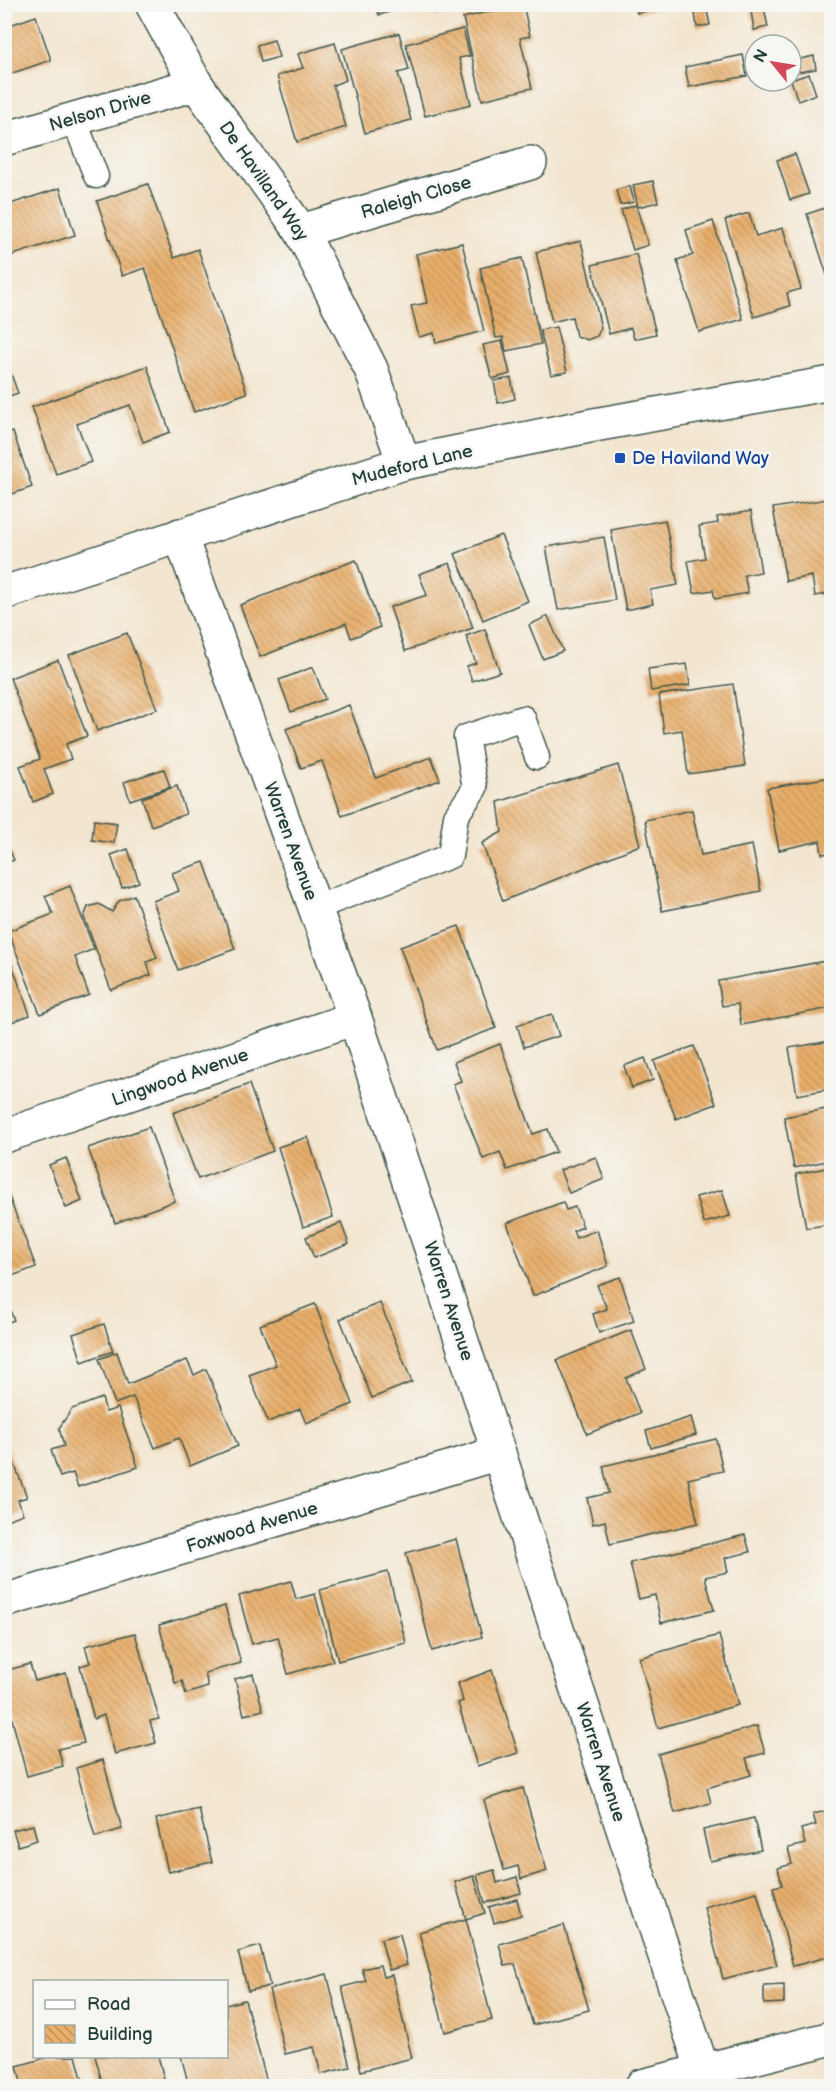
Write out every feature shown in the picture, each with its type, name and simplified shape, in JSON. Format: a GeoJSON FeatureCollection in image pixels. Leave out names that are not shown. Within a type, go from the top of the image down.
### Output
{"type":"FeatureCollection","features":[{"type":"Feature","properties":{"kind":"street","name":"De Havilland Way"},"geometry":{"type":"LineString","coordinates":[[152,4],[196,84],[301,231],[371,369],[404,463]]}},
{"type":"Feature","properties":{"kind":"street","name":"Nelson Drive"},"geometry":{"type":"LineString","coordinates":[[4,139],[196,84]]}},
{"type":"Feature","properties":{"kind":"street","name":"Raleigh Close"},"geometry":{"type":"LineString","coordinates":[[301,231],[530,163]]}},
{"type":"Feature","properties":{"kind":"street","name":"Mudeford Lane"},"geometry":{"type":"LineString","coordinates":[[4,593],[404,463],[594,424],[831,384]]}},
{"type":"Feature","properties":{"kind":"street","name":"Warren Avenue"},"geometry":{"type":"LineString","coordinates":[[180,536],[355,1018],[703,2071]]}},
{"type":"Feature","properties":{"kind":"street","name":"Lingwood Avenue"},"geometry":{"type":"LineString","coordinates":[[4,1136],[355,1018]]}},
{"type":"Feature","properties":{"kind":"street","name":"Foxwood Avenue"},"geometry":{"type":"LineString","coordinates":[[4,1601],[499,1453]]}},
{"type":"Feature","properties":{"kind":"street"},"geometry":{"type":"LineString","coordinates":[[642,2086],[831,2038]]}},
{"type":"Feature","properties":{"kind":"lane"},"geometry":{"type":"LineString","coordinates":[[74,119],[96,176]]}},
{"type":"Feature","properties":{"kind":"lane"},"geometry":{"type":"LineString","coordinates":[[315,908],[450,856],[456,816],[475,788],[466,737],[523,718],[537,757]]}},
{"type":"Feature","properties":{"kind":"building"},"geometry":{"type":"Polygon","coordinates":[[[376,4],[392,4],[393,11],[379,15],[376,4]]]}},
{"type":"Feature","properties":{"kind":"building"},"geometry":{"type":"Polygon","coordinates":[[[433,4],[455,4],[456,7],[436,14],[433,4]]]}},
{"type":"Feature","properties":{"kind":"building"},"geometry":{"type":"Polygon","coordinates":[[[523,4],[530,36],[520,38],[532,88],[482,100],[463,18],[523,4]]]}},
{"type":"Feature","properties":{"kind":"building"},"geometry":{"type":"Polygon","coordinates":[[[635,4],[659,4],[659,8],[637,13],[635,4]]]}},
{"type":"Feature","properties":{"kind":"building"},"geometry":{"type":"Polygon","coordinates":[[[706,5],[710,25],[697,27],[694,7],[706,5]]]}},
{"type":"Feature","properties":{"kind":"building"},"geometry":{"type":"Polygon","coordinates":[[[764,8],[768,27],[754,30],[751,11],[764,8]]]}},
{"type":"Feature","properties":{"kind":"building"},"geometry":{"type":"Polygon","coordinates":[[[36,16],[51,60],[4,76],[4,27],[36,16]]]}},
{"type":"Feature","properties":{"kind":"building"},"geometry":{"type":"Polygon","coordinates":[[[463,29],[470,56],[459,58],[471,104],[425,116],[406,44],[463,29]]]}},
{"type":"Feature","properties":{"kind":"building"},"geometry":{"type":"Polygon","coordinates":[[[399,33],[409,70],[398,73],[411,120],[365,133],[342,49],[399,33]]]}},
{"type":"Feature","properties":{"kind":"building"},"geometry":{"type":"Polygon","coordinates":[[[274,40],[279,57],[261,62],[257,45],[274,40]]]}},
{"type":"Feature","properties":{"kind":"building"},"geometry":{"type":"Polygon","coordinates":[[[335,43],[346,80],[333,85],[346,127],[297,142],[277,76],[303,68],[298,54],[335,43]]]}},
{"type":"Feature","properties":{"kind":"building"},"geometry":{"type":"Polygon","coordinates":[[[743,55],[743,77],[689,87],[685,67],[743,55]]]}},
{"type":"Feature","properties":{"kind":"building"},"geometry":{"type":"Polygon","coordinates":[[[814,56],[816,69],[803,71],[803,58],[814,56]]]}},
{"type":"Feature","properties":{"kind":"building"},"geometry":{"type":"Polygon","coordinates":[[[809,74],[816,94],[798,101],[795,93],[803,93],[803,76],[809,74]]]}},
{"type":"Feature","properties":{"kind":"building"},"geometry":{"type":"Polygon","coordinates":[[[795,154],[809,194],[790,200],[777,160],[795,154]]]}},
{"type":"Feature","properties":{"kind":"building"},"geometry":{"type":"Polygon","coordinates":[[[653,181],[658,202],[638,207],[633,185],[653,181]]]}},
{"type":"Feature","properties":{"kind":"building"},"geometry":{"type":"Polygon","coordinates":[[[148,184],[174,258],[198,249],[247,393],[194,412],[145,268],[122,276],[97,201],[148,184]]]}},
{"type":"Feature","properties":{"kind":"building"},"geometry":{"type":"Polygon","coordinates":[[[630,186],[634,202],[620,205],[616,190],[630,186]]]}},
{"type":"Feature","properties":{"kind":"building"},"geometry":{"type":"Polygon","coordinates":[[[60,188],[75,235],[4,258],[4,206],[60,188]]]}},
{"type":"Feature","properties":{"kind":"building"},"geometry":{"type":"Polygon","coordinates":[[[636,205],[648,245],[633,250],[621,210],[636,205]]]}},
{"type":"Feature","properties":{"kind":"building"},"geometry":{"type":"Polygon","coordinates":[[[831,206],[831,287],[807,214],[831,206]]]}},
{"type":"Feature","properties":{"kind":"building"},"geometry":{"type":"Polygon","coordinates":[[[749,213],[756,236],[783,228],[801,289],[787,293],[790,306],[754,317],[725,220],[749,213]]]}},
{"type":"Feature","properties":{"kind":"building"},"geometry":{"type":"Polygon","coordinates":[[[713,221],[743,319],[699,332],[677,260],[693,255],[686,230],[713,221]]]}},
{"type":"Feature","properties":{"kind":"building"},"geometry":{"type":"Polygon","coordinates":[[[581,241],[601,328],[597,336],[587,340],[576,336],[572,317],[552,322],[536,252],[581,241]]]}},
{"type":"Feature","properties":{"kind":"building"},"geometry":{"type":"Polygon","coordinates":[[[462,243],[484,331],[436,343],[434,333],[419,337],[411,306],[427,303],[416,254],[462,243]]]}},
{"type":"Feature","properties":{"kind":"building"},"geometry":{"type":"Polygon","coordinates":[[[636,254],[656,334],[634,339],[631,328],[609,334],[592,265],[636,254]]]}},
{"type":"Feature","properties":{"kind":"building"},"geometry":{"type":"Polygon","coordinates":[[[522,258],[541,344],[506,351],[503,337],[496,338],[480,268],[522,258]]]}},
{"type":"Feature","properties":{"kind":"building"},"geometry":{"type":"Polygon","coordinates":[[[556,327],[567,372],[551,375],[540,330],[556,327]]]}},
{"type":"Feature","properties":{"kind":"building"},"geometry":{"type":"Polygon","coordinates":[[[502,341],[510,374],[492,379],[483,345],[502,341]]]}},
{"type":"Feature","properties":{"kind":"building"},"geometry":{"type":"Polygon","coordinates":[[[4,355],[18,393],[4,398],[4,355]]]}},
{"type":"Feature","properties":{"kind":"building"},"geometry":{"type":"Polygon","coordinates":[[[147,366],[170,432],[143,442],[130,405],[77,424],[91,462],[56,474],[32,407],[147,366]]]}},
{"type":"Feature","properties":{"kind":"building"},"geometry":{"type":"Polygon","coordinates":[[[511,378],[515,399],[498,403],[494,381],[511,378]]]}},
{"type":"Feature","properties":{"kind":"building"},"geometry":{"type":"Polygon","coordinates":[[[13,432],[32,487],[4,497],[4,434],[13,432]]]}},
{"type":"Feature","properties":{"kind":"building"},"geometry":{"type":"Polygon","coordinates":[[[827,499],[831,527],[831,593],[815,596],[812,576],[786,581],[773,508],[827,499]]]}},
{"type":"Feature","properties":{"kind":"building"},"geometry":{"type":"Polygon","coordinates":[[[751,511],[761,572],[744,575],[748,593],[715,599],[713,590],[694,593],[688,561],[705,558],[699,526],[718,523],[717,517],[751,511]]]}},
{"type":"Feature","properties":{"kind":"building"},"geometry":{"type":"Polygon","coordinates":[[[665,520],[678,585],[650,590],[653,604],[626,610],[611,530],[665,520]]]}},
{"type":"Feature","properties":{"kind":"building"},"geometry":{"type":"Polygon","coordinates":[[[501,535],[528,601],[483,620],[455,554],[501,535]]]}},
{"type":"Feature","properties":{"kind":"building"},"geometry":{"type":"Polygon","coordinates":[[[604,537],[615,600],[558,610],[546,547],[604,537]]]}},
{"type":"Feature","properties":{"kind":"building"},"geometry":{"type":"Polygon","coordinates":[[[356,560],[380,627],[351,638],[346,623],[260,657],[240,605],[356,560]]]}},
{"type":"Feature","properties":{"kind":"building"},"geometry":{"type":"Polygon","coordinates":[[[450,563],[473,628],[405,651],[390,607],[427,595],[419,574],[450,563]]]}},
{"type":"Feature","properties":{"kind":"building"},"geometry":{"type":"Polygon","coordinates":[[[548,616],[563,651],[543,659],[529,625],[548,616]]]}},
{"type":"Feature","properties":{"kind":"building"},"geometry":{"type":"Polygon","coordinates":[[[485,629],[500,672],[472,681],[467,666],[476,663],[466,636],[485,629]]]}},
{"type":"Feature","properties":{"kind":"building"},"geometry":{"type":"Polygon","coordinates":[[[127,633],[157,709],[97,731],[69,655],[127,633]]]}},
{"type":"Feature","properties":{"kind":"building"},"geometry":{"type":"Polygon","coordinates":[[[58,660],[87,736],[66,744],[71,759],[44,769],[53,794],[33,802],[20,766],[40,759],[10,678],[58,660]]]}},
{"type":"Feature","properties":{"kind":"building"},"geometry":{"type":"Polygon","coordinates":[[[687,664],[690,685],[651,691],[648,669],[687,664]]]}},
{"type":"Feature","properties":{"kind":"building"},"geometry":{"type":"Polygon","coordinates":[[[313,667],[325,699],[291,712],[279,680],[313,667]]]}},
{"type":"Feature","properties":{"kind":"building"},"geometry":{"type":"Polygon","coordinates":[[[733,684],[745,766],[688,774],[682,730],[664,733],[659,695],[733,684]]]}},
{"type":"Feature","properties":{"kind":"building"},"geometry":{"type":"Polygon","coordinates":[[[349,705],[376,778],[431,757],[440,780],[342,816],[322,761],[301,768],[286,729],[349,705]]]}},
{"type":"Feature","properties":{"kind":"building"},"geometry":{"type":"Polygon","coordinates":[[[618,765],[640,845],[503,901],[482,843],[502,832],[498,802],[618,765]]]}},
{"type":"Feature","properties":{"kind":"building"},"geometry":{"type":"Polygon","coordinates":[[[164,769],[170,787],[130,800],[124,782],[164,769]]]}},
{"type":"Feature","properties":{"kind":"building"},"geometry":{"type":"Polygon","coordinates":[[[831,777],[831,853],[822,854],[820,841],[779,850],[767,788],[831,777]]]}},
{"type":"Feature","properties":{"kind":"building"},"geometry":{"type":"Polygon","coordinates":[[[177,786],[186,814],[151,826],[142,798],[177,786]]]}},
{"type":"Feature","properties":{"kind":"building"},"geometry":{"type":"Polygon","coordinates":[[[692,810],[701,855],[752,845],[761,891],[662,911],[645,820],[692,810]]]}},
{"type":"Feature","properties":{"kind":"building"},"geometry":{"type":"Polygon","coordinates":[[[94,820],[117,823],[114,843],[92,840],[94,820]]]}},
{"type":"Feature","properties":{"kind":"building"},"geometry":{"type":"Polygon","coordinates":[[[7,844],[14,860],[4,864],[4,845],[7,844]]]}},
{"type":"Feature","properties":{"kind":"building"},"geometry":{"type":"Polygon","coordinates":[[[128,849],[139,882],[122,888],[111,855],[128,849]]]}},
{"type":"Feature","properties":{"kind":"building"},"geometry":{"type":"Polygon","coordinates":[[[204,862],[235,949],[178,970],[153,901],[179,891],[172,873],[204,862]]]}},
{"type":"Feature","properties":{"kind":"building"},"geometry":{"type":"Polygon","coordinates":[[[70,886],[94,949],[75,957],[89,995],[40,1014],[8,931],[53,914],[45,896],[70,886]]]}},
{"type":"Feature","properties":{"kind":"building"},"geometry":{"type":"Polygon","coordinates":[[[134,895],[157,958],[147,962],[151,975],[111,990],[84,917],[88,907],[99,904],[112,912],[119,901],[134,895]]]}},
{"type":"Feature","properties":{"kind":"building"},"geometry":{"type":"Polygon","coordinates":[[[459,926],[496,1028],[437,1050],[400,947],[459,926]]]}},
{"type":"Feature","properties":{"kind":"building"},"geometry":{"type":"Polygon","coordinates":[[[831,960],[831,1008],[741,1025],[738,1004],[722,1006],[718,981],[831,960]]]}},
{"type":"Feature","properties":{"kind":"building"},"geometry":{"type":"Polygon","coordinates":[[[11,962],[30,1015],[4,1025],[4,964],[11,962]]]}},
{"type":"Feature","properties":{"kind":"building"},"geometry":{"type":"Polygon","coordinates":[[[552,1014],[559,1036],[524,1047],[517,1025],[552,1014]]]}},
{"type":"Feature","properties":{"kind":"building"},"geometry":{"type":"Polygon","coordinates":[[[831,1041],[831,1089],[797,1095],[789,1048],[831,1041]]]}},
{"type":"Feature","properties":{"kind":"building"},"geometry":{"type":"Polygon","coordinates":[[[500,1044],[533,1134],[548,1129],[556,1152],[507,1170],[500,1152],[483,1159],[453,1084],[461,1081],[454,1062],[500,1044]]]}},
{"type":"Feature","properties":{"kind":"building"},"geometry":{"type":"Polygon","coordinates":[[[694,1046],[716,1104],[676,1119],[654,1061],[694,1046]]]}},
{"type":"Feature","properties":{"kind":"building"},"geometry":{"type":"Polygon","coordinates":[[[645,1058],[653,1080],[632,1088],[624,1066],[645,1058]]]}},
{"type":"Feature","properties":{"kind":"building"},"geometry":{"type":"Polygon","coordinates":[[[249,1084],[273,1151],[198,1179],[173,1113],[249,1084]]]}},
{"type":"Feature","properties":{"kind":"building"},"geometry":{"type":"Polygon","coordinates":[[[831,1108],[831,1160],[794,1168],[784,1117],[831,1108]]]}},
{"type":"Feature","properties":{"kind":"building"},"geometry":{"type":"Polygon","coordinates":[[[149,1127],[175,1201],[115,1223],[88,1148],[149,1127]]]}},
{"type":"Feature","properties":{"kind":"building"},"geometry":{"type":"Polygon","coordinates":[[[308,1137],[333,1217],[303,1227],[278,1147],[308,1137]]]}},
{"type":"Feature","properties":{"kind":"building"},"geometry":{"type":"Polygon","coordinates":[[[596,1157],[604,1179],[569,1193],[560,1170],[596,1157]]]}},
{"type":"Feature","properties":{"kind":"building"},"geometry":{"type":"Polygon","coordinates":[[[66,1158],[82,1201],[66,1208],[49,1165],[66,1158]]]}},
{"type":"Feature","properties":{"kind":"building"},"geometry":{"type":"Polygon","coordinates":[[[831,1167],[831,1224],[806,1228],[796,1174],[831,1167]]]}},
{"type":"Feature","properties":{"kind":"building"},"geometry":{"type":"Polygon","coordinates":[[[4,1184],[36,1267],[4,1279],[4,1184]]]}},
{"type":"Feature","properties":{"kind":"building"},"geometry":{"type":"Polygon","coordinates":[[[722,1190],[730,1216],[704,1223],[696,1197],[722,1190]]]}},
{"type":"Feature","properties":{"kind":"building"},"geometry":{"type":"Polygon","coordinates":[[[563,1202],[566,1210],[575,1207],[583,1227],[573,1231],[576,1238],[597,1230],[608,1266],[533,1296],[507,1223],[563,1202]]]}},
{"type":"Feature","properties":{"kind":"building"},"geometry":{"type":"Polygon","coordinates":[[[341,1223],[349,1244],[314,1258],[306,1237],[341,1223]]]}},
{"type":"Feature","properties":{"kind":"building"},"geometry":{"type":"Polygon","coordinates":[[[620,1277],[634,1321],[599,1333],[593,1314],[607,1309],[597,1285],[620,1277]]]}},
{"type":"Feature","properties":{"kind":"building"},"geometry":{"type":"Polygon","coordinates":[[[4,1300],[14,1320],[4,1324],[4,1300]]]}},
{"type":"Feature","properties":{"kind":"building"},"geometry":{"type":"Polygon","coordinates":[[[380,1303],[412,1382],[372,1398],[340,1319],[380,1303]]]}},
{"type":"Feature","properties":{"kind":"building"},"geometry":{"type":"Polygon","coordinates":[[[315,1304],[353,1404],[306,1423],[300,1409],[268,1422],[249,1375],[276,1365],[260,1325],[315,1304]]]}},
{"type":"Feature","properties":{"kind":"building"},"geometry":{"type":"Polygon","coordinates":[[[104,1324],[113,1351],[82,1362],[73,1334],[104,1324]]]}},
{"type":"Feature","properties":{"kind":"building"},"geometry":{"type":"Polygon","coordinates":[[[631,1330],[646,1369],[626,1378],[640,1413],[587,1434],[557,1360],[631,1330]]]}},
{"type":"Feature","properties":{"kind":"building"},"geometry":{"type":"Polygon","coordinates":[[[117,1352],[128,1384],[187,1360],[194,1375],[206,1369],[238,1446],[190,1466],[179,1438],[155,1448],[133,1397],[115,1404],[99,1359],[117,1352]]]}},
{"type":"Feature","properties":{"kind":"building"},"geometry":{"type":"Polygon","coordinates":[[[102,1398],[106,1412],[118,1408],[138,1467],[78,1487],[73,1473],[60,1477],[51,1450],[64,1446],[59,1428],[72,1409],[102,1398]]]}},
{"type":"Feature","properties":{"kind":"building"},"geometry":{"type":"Polygon","coordinates":[[[691,1417],[696,1435],[651,1448],[646,1431],[691,1417]]]}},
{"type":"Feature","properties":{"kind":"building"},"geometry":{"type":"Polygon","coordinates":[[[716,1439],[723,1471],[688,1479],[698,1523],[610,1544],[605,1521],[593,1524],[587,1498],[609,1493],[603,1466],[716,1439]]]}},
{"type":"Feature","properties":{"kind":"building"},"geometry":{"type":"Polygon","coordinates":[[[5,1440],[27,1497],[18,1500],[23,1514],[4,1521],[5,1440]]]}},
{"type":"Feature","properties":{"kind":"building"},"geometry":{"type":"Polygon","coordinates":[[[745,1535],[750,1552],[725,1558],[728,1572],[705,1577],[714,1610],[661,1623],[655,1595],[639,1599],[630,1563],[745,1535]]]}},
{"type":"Feature","properties":{"kind":"building"},"geometry":{"type":"Polygon","coordinates":[[[456,1539],[482,1637],[432,1651],[406,1553],[456,1539]]]}},
{"type":"Feature","properties":{"kind":"building"},"geometry":{"type":"Polygon","coordinates":[[[388,1572],[406,1643],[338,1661],[320,1590],[388,1572]]]}},
{"type":"Feature","properties":{"kind":"building"},"geometry":{"type":"Polygon","coordinates":[[[291,1581],[296,1599],[315,1594],[333,1661],[288,1674],[278,1637],[252,1644],[239,1596],[291,1581]]]}},
{"type":"Feature","properties":{"kind":"building"},"geometry":{"type":"Polygon","coordinates":[[[225,1606],[241,1663],[205,1673],[208,1687],[186,1694],[182,1681],[175,1683],[159,1625],[225,1606]]]}},
{"type":"Feature","properties":{"kind":"building"},"geometry":{"type":"Polygon","coordinates":[[[135,1633],[159,1719],[150,1721],[156,1743],[115,1754],[104,1715],[94,1719],[80,1666],[90,1663],[85,1646],[135,1633]]]}},
{"type":"Feature","properties":{"kind":"building"},"geometry":{"type":"Polygon","coordinates":[[[719,1635],[738,1705],[658,1728],[639,1658],[719,1635]]]}},
{"type":"Feature","properties":{"kind":"building"},"geometry":{"type":"Polygon","coordinates":[[[30,1664],[35,1681],[66,1673],[84,1743],[58,1749],[63,1766],[27,1776],[4,1689],[4,1671],[30,1664]]]}},
{"type":"Feature","properties":{"kind":"building"},"geometry":{"type":"Polygon","coordinates":[[[492,1670],[518,1753],[477,1766],[458,1703],[463,1701],[458,1683],[492,1670]]]}},
{"type":"Feature","properties":{"kind":"building"},"geometry":{"type":"Polygon","coordinates":[[[253,1674],[263,1710],[244,1715],[235,1679],[253,1674]]]}},
{"type":"Feature","properties":{"kind":"building"},"geometry":{"type":"Polygon","coordinates":[[[757,1726],[765,1753],[746,1758],[751,1775],[707,1788],[711,1803],[675,1813],[658,1754],[757,1726]]]}},
{"type":"Feature","properties":{"kind":"building"},"geometry":{"type":"Polygon","coordinates":[[[103,1760],[122,1829],[95,1837],[76,1768],[103,1760]]]}},
{"type":"Feature","properties":{"kind":"building"},"geometry":{"type":"Polygon","coordinates":[[[523,1788],[547,1871],[521,1879],[518,1866],[504,1870],[484,1800],[523,1788]]]}},
{"type":"Feature","properties":{"kind":"building"},"geometry":{"type":"Polygon","coordinates":[[[199,1809],[212,1862],[168,1872],[156,1819],[199,1809]]]}},
{"type":"Feature","properties":{"kind":"building"},"geometry":{"type":"Polygon","coordinates":[[[831,1810],[831,1956],[793,1966],[773,1887],[782,1885],[778,1868],[792,1864],[788,1848],[805,1844],[801,1829],[816,1825],[813,1814],[831,1810]]]}},
{"type":"Feature","properties":{"kind":"building"},"geometry":{"type":"Polygon","coordinates":[[[754,1818],[761,1850],[710,1861],[703,1830],[754,1818]]]}},
{"type":"Feature","properties":{"kind":"building"},"geometry":{"type":"Polygon","coordinates":[[[33,1825],[37,1840],[18,1846],[13,1830],[33,1825]]]}},
{"type":"Feature","properties":{"kind":"building"},"geometry":{"type":"Polygon","coordinates":[[[494,1870],[497,1883],[517,1877],[521,1893],[485,1903],[477,1875],[494,1870]]]}},
{"type":"Feature","properties":{"kind":"building"},"geometry":{"type":"Polygon","coordinates":[[[474,1876],[485,1913],[466,1919],[455,1882],[474,1876]]]}},
{"type":"Feature","properties":{"kind":"building"},"geometry":{"type":"Polygon","coordinates":[[[757,1892],[777,1965],[723,1979],[704,1907],[757,1892]]]}},
{"type":"Feature","properties":{"kind":"building"},"geometry":{"type":"Polygon","coordinates":[[[517,1899],[521,1915],[494,1923],[489,1907],[517,1899]]]}},
{"type":"Feature","properties":{"kind":"building"},"geometry":{"type":"Polygon","coordinates":[[[466,1919],[492,2020],[445,2032],[419,1932],[466,1919]]]}},
{"type":"Feature","properties":{"kind":"building"},"geometry":{"type":"Polygon","coordinates":[[[564,1925],[589,2010],[533,2025],[515,1964],[505,1966],[499,1944],[564,1925]]]}},
{"type":"Feature","properties":{"kind":"building"},"geometry":{"type":"Polygon","coordinates":[[[400,1934],[407,1965],[389,1970],[381,1939],[400,1934]]]}},
{"type":"Feature","properties":{"kind":"building"},"geometry":{"type":"Polygon","coordinates":[[[260,1946],[270,1986],[248,1991],[238,1952],[260,1946]]]}},
{"type":"Feature","properties":{"kind":"building"},"geometry":{"type":"Polygon","coordinates":[[[380,1965],[383,1977],[392,1975],[412,2058],[361,2071],[342,1987],[366,1981],[362,1969],[380,1965]]]}},
{"type":"Feature","properties":{"kind":"building"},"geometry":{"type":"Polygon","coordinates":[[[327,1974],[350,2067],[321,2074],[314,2047],[285,2054],[269,1989],[327,1974]]]}},
{"type":"Feature","properties":{"kind":"building"},"geometry":{"type":"Polygon","coordinates":[[[784,1985],[784,2003],[764,2004],[764,1986],[784,1985]]]}},
{"type":"Feature","properties":{"kind":"building"},"geometry":{"type":"Polygon","coordinates":[[[245,2000],[268,2086],[189,2086],[182,2058],[228,2058],[228,2004],[245,2000]]]}},
{"type":"Feature","properties":{"kind":"building"},"geometry":{"type":"Polygon","coordinates":[[[45,2058],[77,2058],[84,2085],[22,2086],[17,2066],[45,2058]]]}},
{"type":"Feature","properties":{"kind":"building"},"geometry":{"type":"Polygon","coordinates":[[[96,2058],[159,2058],[166,2086],[103,2086],[96,2058]]]}},
{"type":"Feature","properties":{"kind":"place","name":"De Haviland Way"},"geometry":{"type":"Point","coordinates":[620,458]}}]}
